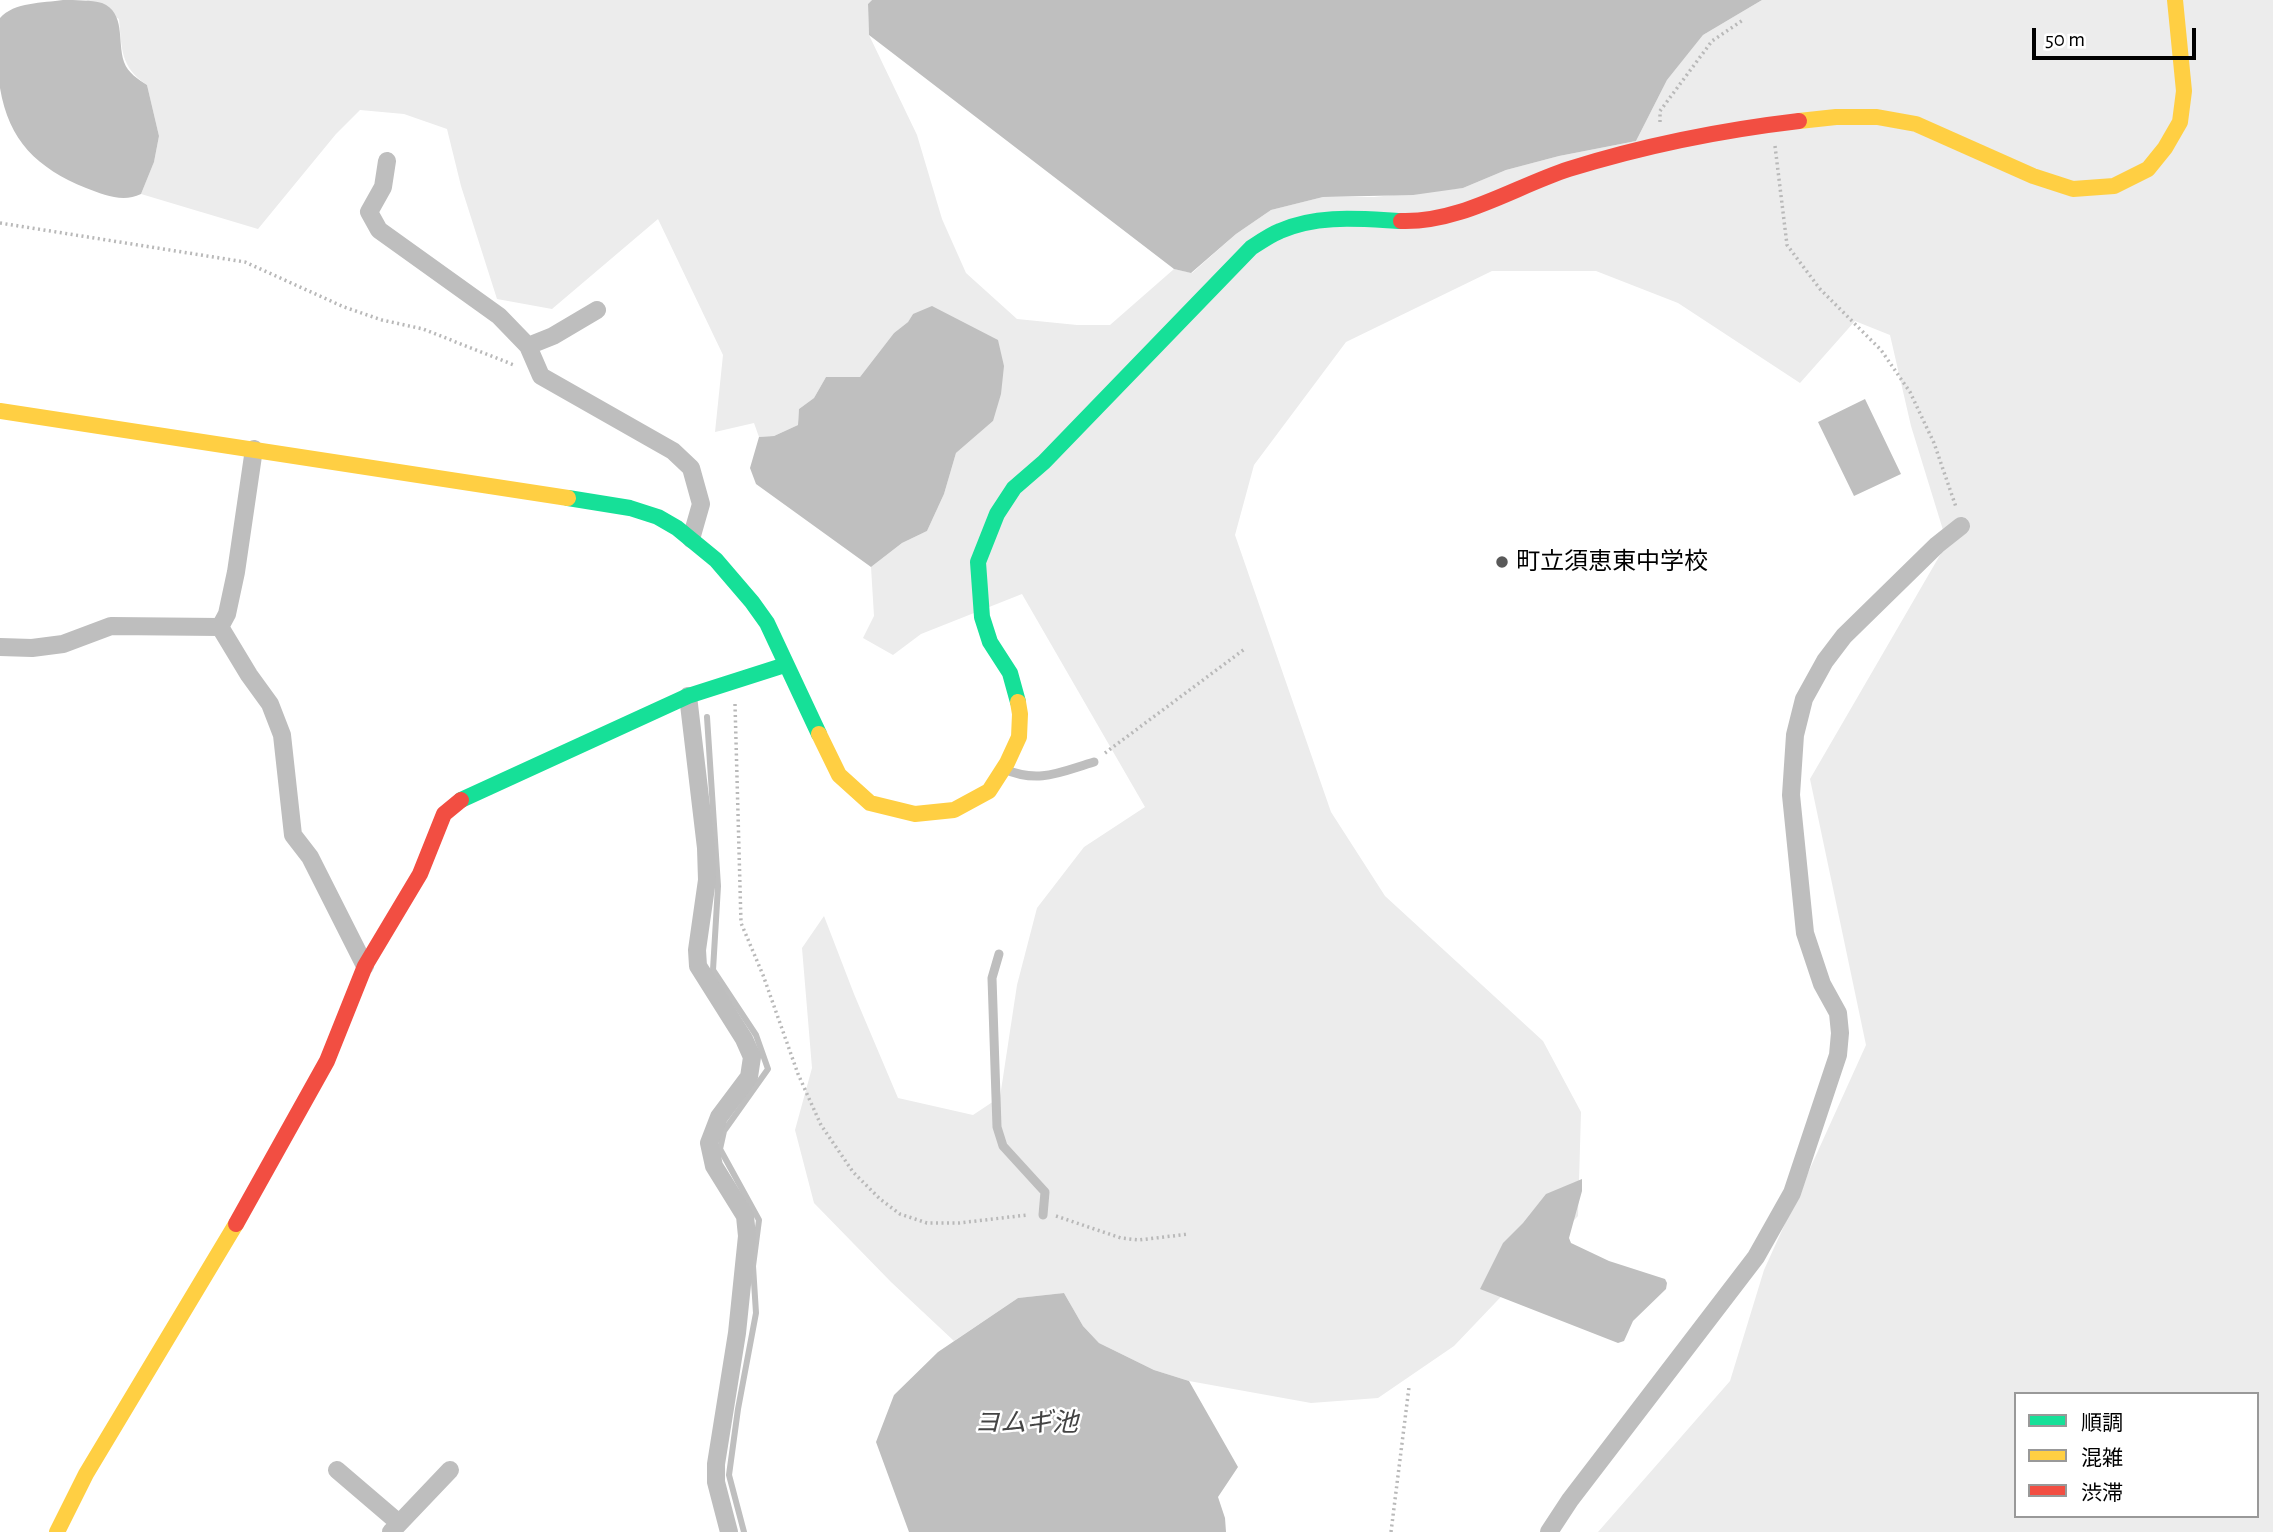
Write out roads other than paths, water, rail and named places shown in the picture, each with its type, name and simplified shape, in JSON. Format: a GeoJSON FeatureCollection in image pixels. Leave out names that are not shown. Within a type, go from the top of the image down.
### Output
{"type":"FeatureCollection","features":[{"type":"Feature","properties":{"kind":"street"},"geometry":{"type":"LineString","coordinates":[[0,411],[600,503],[657,516],[691,539],[737,582],[761,615],[781,647],[785,665],[838,775],[870,803],[915,814],[954,810],[989,791],[1019,737],[1017,695],[1010,673],[990,642],[982,617],[978,562],[997,514],[1014,488],[1044,462],[1251,248],[1280,231],[1307,223],[1339,218],[1412,221],[1446,215],[1567,170],[1660,144],[1772,124],[1836,117],[1877,117],[1916,124],[2033,176],[2073,189],[2114,186],[2148,169],[2165,148],[2180,122],[2184,91],[2175,0]]}},
{"type":"Feature","properties":{"kind":"street"},"geometry":{"type":"LineString","coordinates":[[387,161],[383,187],[369,212],[379,230],[499,316],[528,346],[541,376],[673,451],[691,468],[701,504],[691,539]]}},
{"type":"Feature","properties":{"kind":"street"},"geometry":{"type":"LineString","coordinates":[[528,346],[553,336],[597,310]]}},
{"type":"Feature","properties":{"kind":"street"},"geometry":{"type":"LineString","coordinates":[[220,627],[228,614],[254,449]]}},
{"type":"Feature","properties":{"kind":"street"},"geometry":{"type":"LineString","coordinates":[[1549,1532],[1570,1500],[1756,1257],[1792,1193],[1838,1055],[1840,1032],[1838,1013],[1822,984],[1805,933],[1791,795],[1795,735],[1804,699],[1831,652],[1844,636],[1937,545],[1961,526]]}},
{"type":"Feature","properties":{"kind":"street"},"geometry":{"type":"LineString","coordinates":[[0,648],[63,644],[111,626],[220,627]]}},
{"type":"Feature","properties":{"kind":"street"},"geometry":{"type":"LineString","coordinates":[[220,627],[249,676],[270,704],[282,735],[293,835],[310,857],[365,966]]}},
{"type":"Feature","properties":{"kind":"street"},"geometry":{"type":"LineString","coordinates":[[57,1532],[93,1463],[236,1225],[327,1060],[365,966],[420,874],[444,814],[463,799],[688,696],[785,665]]}},
{"type":"Feature","properties":{"kind":"street"},"geometry":{"type":"LineString","coordinates":[[688,696],[707,869],[696,950],[698,966],[744,1039],[752,1057],[749,1077],[719,1117],[709,1143],[715,1166],[745,1216],[747,1236],[737,1333],[716,1464],[716,1482],[729,1532]]}},
{"type":"Feature","properties":{"kind":"street"},"geometry":{"type":"LineString","coordinates":[[337,1470],[395,1528],[450,1470]]}},
{"type":"Feature","properties":{"kind":"lane"},"geometry":{"type":"LineString","coordinates":[[1003,769],[1021,776],[1035,777],[1094,762]]}},
{"type":"Feature","properties":{"kind":"lane"},"geometry":{"type":"LineString","coordinates":[[999,954],[992,978],[997,1127],[1003,1146],[1045,1192],[1043,1215]]}},
{"type":"Feature","properties":{"kind":"water"},"geometry":{"type":"Polygon","coordinates":[[[63,0],[102,3],[115,13],[124,62],[134,75],[147,85],[159,136],[154,162],[141,194],[134,197],[120,198],[86,188],[40,162],[18,138],[4,107],[0,88],[0,18],[21,6],[63,0]]]}},
{"type":"Feature","properties":{"kind":"water"},"geometry":{"type":"Polygon","coordinates":[[[872,0],[1762,0],[1703,35],[1667,80],[1636,141],[1559,156],[1506,170],[1463,188],[1413,195],[1323,197],[1271,210],[1236,234],[1191,273],[1174,269],[869,35],[868,4],[872,0]]]}},
{"type":"Feature","properties":{"kind":"water"},"geometry":{"type":"Polygon","coordinates":[[[932,306],[998,340],[1004,366],[1001,394],[993,421],[956,453],[944,494],[927,531],[902,543],[871,567],[756,484],[750,468],[759,437],[774,436],[798,425],[799,409],[814,398],[826,377],[860,377],[894,333],[908,322],[913,314],[932,306]]]}},
{"type":"Feature","properties":{"kind":"water"},"geometry":{"type":"Polygon","coordinates":[[[1865,399],[1901,474],[1854,496],[1818,422],[1865,399]]]}},
{"type":"Feature","properties":{"kind":"water"},"geometry":{"type":"Polygon","coordinates":[[[1582,1179],[1582,1191],[1569,1238],[1571,1243],[1609,1261],[1665,1279],[1667,1283],[1666,1289],[1633,1321],[1624,1341],[1618,1343],[1480,1289],[1503,1243],[1546,1194],[1582,1179]]]}},
{"type":"Feature","properties":{"kind":"water","name":"ヨムギ池"},"geometry":{"type":"Polygon","coordinates":[[[1064,1293],[1083,1326],[1099,1343],[1154,1370],[1189,1381],[1238,1467],[1218,1497],[1225,1518],[1226,1532],[909,1532],[876,1442],[894,1395],[938,1352],[1018,1298],[1064,1293]]]}},
{"type":"Feature","properties":{"kind":"waterway"},"geometry":{"type":"LineString","coordinates":[[707,717],[718,886],[713,970],[756,1035],[768,1069],[724,1131],[720,1149],[759,1220],[753,1266],[756,1313],[729,1475],[744,1532]]}},
{"type":"Feature","properties":{"kind":"place","name":"町立須恵東中学校"},"geometry":{"type":"Point","coordinates":[1502,562]}}]}
